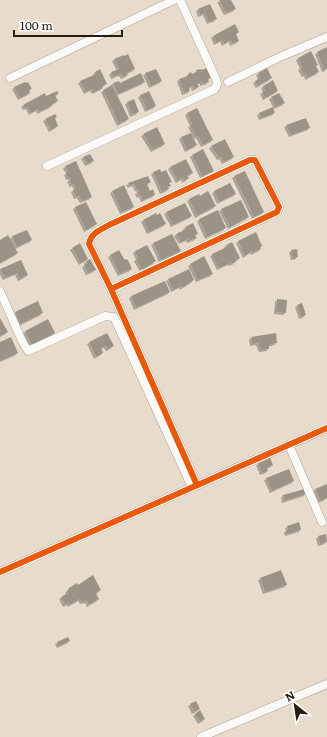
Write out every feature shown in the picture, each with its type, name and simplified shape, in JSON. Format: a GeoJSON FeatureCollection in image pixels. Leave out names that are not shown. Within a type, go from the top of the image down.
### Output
{"type":"FeatureCollection","features":[{"type":"Feature","properties":{"kind":"street"},"geometry":{"type":"LineString","coordinates":[[10,78],[174,0]]}},
{"type":"Feature","properties":{"kind":"street"},"geometry":{"type":"LineString","coordinates":[[47,166],[215,89],[217,84],[216,79],[180,0]]}},
{"type":"Feature","properties":{"kind":"street"},"geometry":{"type":"LineString","coordinates":[[228,82],[282,56],[327,37]]}},
{"type":"Feature","properties":{"kind":"street"},"geometry":{"type":"LineString","coordinates":[[111,289],[277,212],[278,207],[255,160],[250,160],[96,231],[89,244],[111,289],[194,486]]}},
{"type":"Feature","properties":{"kind":"street"},"geometry":{"type":"LineString","coordinates":[[0,291],[28,351],[105,316],[114,317],[194,486]]}},
{"type":"Feature","properties":{"kind":"street"},"geometry":{"type":"LineString","coordinates":[[0,572],[327,428]]}},
{"type":"Feature","properties":{"kind":"street"},"geometry":{"type":"LineString","coordinates":[[289,445],[322,522]]}},
{"type":"Feature","properties":{"kind":"street"},"geometry":{"type":"LineString","coordinates":[[201,737],[327,684]]}},
{"type":"Feature","properties":{"kind":"building"},"geometry":{"type":"Polygon","coordinates":[[[219,0],[231,0],[236,9],[226,13],[219,0]]]}},
{"type":"Feature","properties":{"kind":"building"},"geometry":{"type":"Polygon","coordinates":[[[210,4],[217,19],[209,22],[205,13],[200,15],[198,9],[210,4]]]}},
{"type":"Feature","properties":{"kind":"building"},"geometry":{"type":"Polygon","coordinates":[[[235,24],[239,32],[236,34],[239,41],[232,44],[231,40],[224,44],[222,40],[216,43],[213,36],[235,24]]]}},
{"type":"Feature","properties":{"kind":"building"},"geometry":{"type":"Polygon","coordinates":[[[327,47],[327,69],[324,70],[317,52],[327,47]]]}},
{"type":"Feature","properties":{"kind":"building"},"geometry":{"type":"Polygon","coordinates":[[[311,51],[318,65],[316,66],[319,72],[307,78],[306,74],[304,75],[300,68],[302,67],[298,58],[311,51]]]}},
{"type":"Feature","properties":{"kind":"building"},"geometry":{"type":"Polygon","coordinates":[[[128,54],[135,69],[123,77],[121,74],[113,77],[111,72],[119,69],[114,59],[128,54]]]}},
{"type":"Feature","properties":{"kind":"building"},"geometry":{"type":"Polygon","coordinates":[[[207,68],[211,78],[208,79],[209,82],[197,84],[199,87],[194,89],[193,86],[189,88],[190,91],[184,93],[179,79],[188,76],[191,72],[192,74],[197,72],[196,70],[207,68]]]}},
{"type":"Feature","properties":{"kind":"building"},"geometry":{"type":"Polygon","coordinates":[[[267,68],[272,78],[258,86],[255,81],[260,78],[258,73],[267,68]]]}},
{"type":"Feature","properties":{"kind":"building"},"geometry":{"type":"Polygon","coordinates":[[[100,69],[107,84],[102,86],[103,88],[94,92],[92,89],[86,92],[80,81],[96,74],[95,72],[100,69]]]}},
{"type":"Feature","properties":{"kind":"building"},"geometry":{"type":"Polygon","coordinates":[[[156,69],[162,81],[151,86],[145,73],[156,69]]]}},
{"type":"Feature","properties":{"kind":"building"},"geometry":{"type":"Polygon","coordinates":[[[141,73],[145,82],[118,94],[113,83],[119,81],[120,83],[141,73]]]}},
{"type":"Feature","properties":{"kind":"building"},"geometry":{"type":"Polygon","coordinates":[[[273,80],[278,91],[265,98],[262,92],[265,91],[263,86],[273,80]]]}},
{"type":"Feature","properties":{"kind":"building"},"geometry":{"type":"Polygon","coordinates":[[[28,82],[32,89],[29,90],[30,93],[20,98],[14,87],[28,82]]]}},
{"type":"Feature","properties":{"kind":"building"},"geometry":{"type":"Polygon","coordinates":[[[112,85],[129,119],[119,124],[103,90],[112,85]]]}},
{"type":"Feature","properties":{"kind":"building"},"geometry":{"type":"Polygon","coordinates":[[[57,91],[59,94],[55,95],[58,101],[51,105],[52,106],[39,112],[38,109],[31,113],[28,107],[25,108],[23,105],[45,93],[46,96],[57,91]]]}},
{"type":"Feature","properties":{"kind":"building"},"geometry":{"type":"Polygon","coordinates":[[[149,91],[156,106],[147,110],[140,95],[149,91]]]}},
{"type":"Feature","properties":{"kind":"building"},"geometry":{"type":"Polygon","coordinates":[[[279,93],[285,103],[276,107],[271,97],[279,93]]]}},
{"type":"Feature","properties":{"kind":"building"},"geometry":{"type":"Polygon","coordinates":[[[134,99],[139,112],[132,115],[127,102],[134,99]]]}},
{"type":"Feature","properties":{"kind":"building"},"geometry":{"type":"Polygon","coordinates":[[[273,107],[275,113],[261,118],[259,113],[273,107]]]}},
{"type":"Feature","properties":{"kind":"building"},"geometry":{"type":"Polygon","coordinates":[[[197,108],[213,140],[203,145],[198,136],[196,137],[190,125],[192,124],[187,113],[197,108]]]}},
{"type":"Feature","properties":{"kind":"building"},"geometry":{"type":"Polygon","coordinates":[[[55,114],[57,117],[55,118],[58,126],[51,130],[45,119],[55,114]]]}},
{"type":"Feature","properties":{"kind":"building"},"geometry":{"type":"Polygon","coordinates":[[[306,118],[310,128],[291,135],[286,125],[306,118]]]}},
{"type":"Feature","properties":{"kind":"building"},"geometry":{"type":"Polygon","coordinates":[[[157,127],[165,144],[153,150],[143,134],[157,127]]]}},
{"type":"Feature","properties":{"kind":"building"},"geometry":{"type":"Polygon","coordinates":[[[191,133],[197,145],[187,150],[181,137],[191,133]]]}},
{"type":"Feature","properties":{"kind":"building"},"geometry":{"type":"Polygon","coordinates":[[[225,139],[234,157],[224,162],[221,157],[219,158],[211,146],[225,139]]]}},
{"type":"Feature","properties":{"kind":"building"},"geometry":{"type":"Polygon","coordinates":[[[203,149],[214,171],[202,176],[192,155],[203,149]]]}},
{"type":"Feature","properties":{"kind":"building"},"geometry":{"type":"Polygon","coordinates":[[[90,154],[94,161],[87,164],[83,157],[90,154]]]}},
{"type":"Feature","properties":{"kind":"building"},"geometry":{"type":"Polygon","coordinates":[[[186,159],[193,173],[187,176],[189,178],[184,181],[183,178],[178,181],[170,167],[186,159]]]}},
{"type":"Feature","properties":{"kind":"building"},"geometry":{"type":"Polygon","coordinates":[[[76,161],[92,197],[82,201],[79,196],[76,197],[73,190],[76,188],[74,184],[72,185],[69,180],[71,179],[70,177],[68,178],[66,173],[68,172],[65,166],[76,161]]]}},
{"type":"Feature","properties":{"kind":"building"},"geometry":{"type":"Polygon","coordinates":[[[160,169],[161,172],[166,170],[172,182],[169,183],[171,186],[168,187],[169,189],[162,192],[153,172],[160,169]]]}},
{"type":"Feature","properties":{"kind":"building"},"geometry":{"type":"Polygon","coordinates":[[[245,171],[264,212],[254,217],[234,176],[245,171]]]}},
{"type":"Feature","properties":{"kind":"building"},"geometry":{"type":"Polygon","coordinates":[[[148,176],[151,182],[147,184],[150,191],[153,189],[155,195],[143,200],[141,195],[139,196],[137,192],[139,191],[134,184],[130,186],[128,183],[148,176]]]}},
{"type":"Feature","properties":{"kind":"building"},"geometry":{"type":"Polygon","coordinates":[[[230,183],[236,194],[219,202],[214,191],[230,183]]]}},
{"type":"Feature","properties":{"kind":"building"},"geometry":{"type":"Polygon","coordinates":[[[124,185],[134,207],[122,212],[112,191],[124,185]]]}},
{"type":"Feature","properties":{"kind":"building"},"geometry":{"type":"Polygon","coordinates":[[[208,191],[216,206],[197,216],[189,199],[199,194],[200,196],[208,191]]]}},
{"type":"Feature","properties":{"kind":"building"},"geometry":{"type":"Polygon","coordinates":[[[241,200],[249,217],[230,227],[221,209],[241,200]]]}},
{"type":"Feature","properties":{"kind":"building"},"geometry":{"type":"Polygon","coordinates":[[[86,202],[97,224],[86,230],[75,207],[86,202]]]}},
{"type":"Feature","properties":{"kind":"building"},"geometry":{"type":"Polygon","coordinates":[[[185,203],[192,216],[173,225],[166,212],[185,203]]]}},
{"type":"Feature","properties":{"kind":"building"},"geometry":{"type":"Polygon","coordinates":[[[218,210],[226,228],[207,237],[199,219],[218,210]]]}},
{"type":"Feature","properties":{"kind":"building"},"geometry":{"type":"Polygon","coordinates":[[[156,213],[157,215],[160,213],[166,224],[149,232],[143,220],[156,213]]]}},
{"type":"Feature","properties":{"kind":"building"},"geometry":{"type":"Polygon","coordinates":[[[193,223],[198,234],[195,235],[197,238],[189,241],[188,239],[181,242],[176,234],[186,229],[185,227],[193,223]]]}},
{"type":"Feature","properties":{"kind":"building"},"geometry":{"type":"Polygon","coordinates":[[[27,230],[32,240],[17,247],[12,236],[27,230]]]}},
{"type":"Feature","properties":{"kind":"building"},"geometry":{"type":"Polygon","coordinates":[[[256,232],[262,246],[260,248],[261,249],[253,253],[252,251],[245,256],[238,241],[256,232]]]}},
{"type":"Feature","properties":{"kind":"building"},"geometry":{"type":"Polygon","coordinates":[[[172,234],[181,251],[161,260],[153,243],[172,234]]]}},
{"type":"Feature","properties":{"kind":"building"},"geometry":{"type":"Polygon","coordinates":[[[8,235],[18,253],[0,263],[0,240],[8,235]]]}},
{"type":"Feature","properties":{"kind":"building"},"geometry":{"type":"Polygon","coordinates":[[[232,242],[240,258],[235,261],[236,262],[219,268],[212,254],[227,247],[226,245],[232,242]]]}},
{"type":"Feature","properties":{"kind":"building"},"geometry":{"type":"Polygon","coordinates":[[[80,243],[88,259],[81,263],[72,248],[80,243]]]}},
{"type":"Feature","properties":{"kind":"building"},"geometry":{"type":"Polygon","coordinates":[[[147,245],[156,261],[142,270],[136,259],[138,258],[135,251],[147,245]]]}},
{"type":"Feature","properties":{"kind":"building"},"geometry":{"type":"Polygon","coordinates":[[[297,249],[298,257],[293,258],[291,250],[297,249]]]}},
{"type":"Feature","properties":{"kind":"building"},"geometry":{"type":"Polygon","coordinates":[[[119,250],[124,259],[128,260],[132,269],[120,274],[110,255],[119,250]]]}},
{"type":"Feature","properties":{"kind":"building"},"geometry":{"type":"Polygon","coordinates":[[[204,256],[213,274],[198,280],[190,264],[204,256]]]}},
{"type":"Feature","properties":{"kind":"building"},"geometry":{"type":"Polygon","coordinates":[[[90,259],[96,270],[88,273],[84,265],[87,263],[86,261],[90,259]]]}},
{"type":"Feature","properties":{"kind":"building"},"geometry":{"type":"Polygon","coordinates":[[[21,260],[28,275],[20,279],[17,273],[5,278],[0,269],[21,260]]]}},
{"type":"Feature","properties":{"kind":"building"},"geometry":{"type":"Polygon","coordinates":[[[189,269],[194,280],[182,288],[181,286],[173,290],[168,279],[189,269]]]}},
{"type":"Feature","properties":{"kind":"building"},"geometry":{"type":"Polygon","coordinates":[[[165,281],[170,292],[136,308],[131,296],[165,281]]]}},
{"type":"Feature","properties":{"kind":"building"},"geometry":{"type":"Polygon","coordinates":[[[277,299],[287,300],[286,313],[276,312],[277,299]]]}},
{"type":"Feature","properties":{"kind":"building"},"geometry":{"type":"Polygon","coordinates":[[[38,301],[43,313],[21,324],[15,312],[38,301]]]}},
{"type":"Feature","properties":{"kind":"building"},"geometry":{"type":"Polygon","coordinates":[[[302,303],[306,315],[301,317],[297,305],[302,303]]]}},
{"type":"Feature","properties":{"kind":"building"},"geometry":{"type":"Polygon","coordinates":[[[0,318],[8,332],[0,336],[0,318]]]}},
{"type":"Feature","properties":{"kind":"building"},"geometry":{"type":"Polygon","coordinates":[[[48,319],[55,333],[32,345],[25,331],[48,319]]]}},
{"type":"Feature","properties":{"kind":"building"},"geometry":{"type":"Polygon","coordinates":[[[107,333],[114,346],[108,349],[106,346],[101,348],[103,353],[96,357],[89,342],[107,333]]]}},
{"type":"Feature","properties":{"kind":"building"},"geometry":{"type":"Polygon","coordinates":[[[276,333],[277,343],[269,345],[269,349],[261,350],[258,343],[252,344],[251,337],[276,333]]]}},
{"type":"Feature","properties":{"kind":"building"},"geometry":{"type":"Polygon","coordinates":[[[11,337],[18,353],[0,361],[0,342],[11,337]]]}},
{"type":"Feature","properties":{"kind":"building"},"geometry":{"type":"Polygon","coordinates":[[[270,458],[273,465],[267,468],[268,471],[262,473],[258,463],[270,458]]]}},
{"type":"Feature","properties":{"kind":"building"},"geometry":{"type":"Polygon","coordinates":[[[289,469],[294,481],[272,491],[266,478],[289,469]]]}},
{"type":"Feature","properties":{"kind":"building"},"geometry":{"type":"Polygon","coordinates":[[[327,484],[327,498],[321,501],[315,489],[327,484]]]}},
{"type":"Feature","properties":{"kind":"building"},"geometry":{"type":"Polygon","coordinates":[[[305,489],[306,494],[284,501],[283,495],[305,489]]]}},
{"type":"Feature","properties":{"kind":"building"},"geometry":{"type":"Polygon","coordinates":[[[299,522],[301,530],[287,534],[287,526],[299,522]]]}},
{"type":"Feature","properties":{"kind":"building"},"geometry":{"type":"Polygon","coordinates":[[[326,534],[327,542],[320,544],[318,536],[326,534]]]}},
{"type":"Feature","properties":{"kind":"building"},"geometry":{"type":"Polygon","coordinates":[[[281,570],[287,585],[265,592],[260,578],[281,570]]]}},
{"type":"Feature","properties":{"kind":"building"},"geometry":{"type":"Polygon","coordinates":[[[93,575],[101,590],[96,593],[99,599],[89,605],[87,601],[82,602],[80,599],[70,605],[69,603],[65,605],[61,597],[68,593],[67,591],[69,588],[77,583],[78,585],[93,575]]]}},
{"type":"Feature","properties":{"kind":"building"},"geometry":{"type":"Polygon","coordinates":[[[68,637],[70,641],[59,646],[57,642],[68,637]]]}},
{"type":"Feature","properties":{"kind":"building"},"geometry":{"type":"Polygon","coordinates":[[[196,701],[200,709],[194,712],[190,704],[196,701]]]}},
{"type":"Feature","properties":{"kind":"building"},"geometry":{"type":"Polygon","coordinates":[[[200,710],[205,719],[200,722],[195,714],[200,710]]]}},
{"type":"Feature","properties":{"kind":"cycle path"},"geometry":{"type":"LineString","coordinates":[[111,289],[277,212],[279,207],[255,160],[250,160],[99,230],[94,234],[89,244],[111,289],[197,485]]}},
{"type":"Feature","properties":{"kind":"cycle path"},"geometry":{"type":"LineString","coordinates":[[0,572],[327,428]]}}]}
